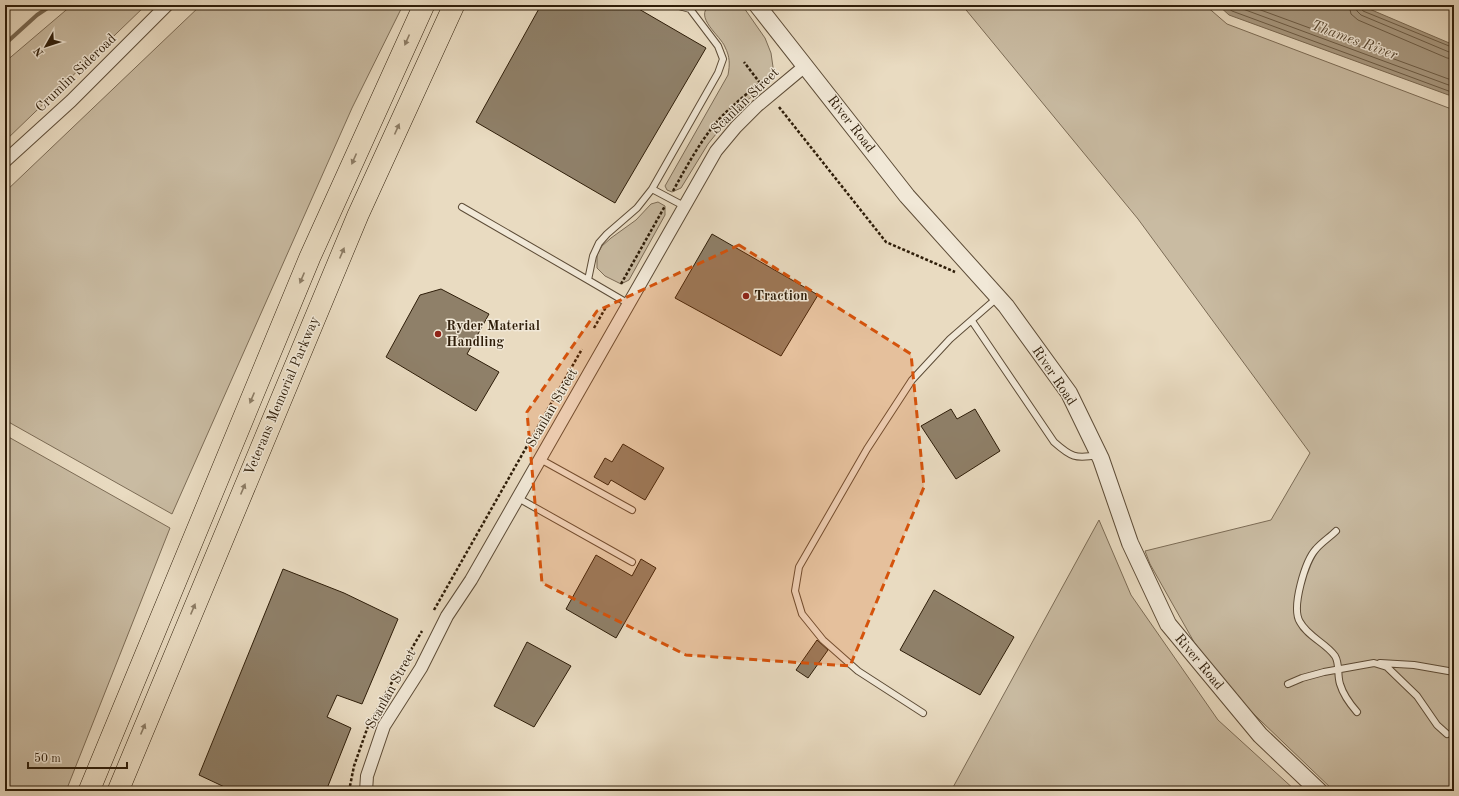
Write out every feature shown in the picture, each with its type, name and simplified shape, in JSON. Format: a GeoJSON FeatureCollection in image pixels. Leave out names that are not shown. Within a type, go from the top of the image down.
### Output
{"type":"FeatureCollection","features":[{"type":"Feature","properties":{"kind":"highway","name":"Veterans Memorial Parkway"},"geometry":{"type":"LineString","coordinates":[[89,791],[310,258],[424,5]]}},
{"type":"Feature","properties":{"kind":"highway","name":"Veterans Memorial Parkway"},"geometry":{"type":"LineString","coordinates":[[118,791],[358,215],[454,5]]}},
{"type":"Feature","properties":{"kind":"street","name":"Crumlin Sideroad"},"geometry":{"type":"LineString","coordinates":[[5,161],[71,101],[166,5]]}},
{"type":"Feature","properties":{"kind":"street","name":"River Road"},"geometry":{"type":"LineString","coordinates":[[757,5],[907,196],[1006,306],[1069,393],[1099,454],[1130,544],[1168,624],[1260,735],[1319,791]]}},
{"type":"Feature","properties":{"kind":"street","name":"Scanlan Street"},"geometry":{"type":"LineString","coordinates":[[366,791],[367,776],[384,726],[421,668],[447,616],[471,580],[716,151],[736,127],[757,106],[805,66]]}},
{"type":"Feature","properties":{"kind":"lane"},"geometry":{"type":"LineString","coordinates":[[588,280],[593,256],[599,243],[607,234],[637,208],[652,189],[718,73],[723,59],[718,46],[693,7],[675,5]]}},
{"type":"Feature","properties":{"kind":"lane"},"geometry":{"type":"LineString","coordinates":[[652,189],[684,206]]}},
{"type":"Feature","properties":{"kind":"lane"},"geometry":{"type":"LineString","coordinates":[[462,207],[629,304]]}},
{"type":"Feature","properties":{"kind":"lane"},"geometry":{"type":"LineString","coordinates":[[924,713],[858,671],[823,640],[802,614],[796,591],[799,567],[867,449],[912,380],[950,339],[998,297]]}},
{"type":"Feature","properties":{"kind":"lane"},"geometry":{"type":"LineString","coordinates":[[972,321],[1054,442],[1068,454],[1082,458],[1099,454]]}},
{"type":"Feature","properties":{"kind":"lane"},"geometry":{"type":"LineString","coordinates":[[540,459],[632,510]]}},
{"type":"Feature","properties":{"kind":"lane"},"geometry":{"type":"LineString","coordinates":[[518,498],[632,562]]}},
{"type":"Feature","properties":{"kind":"lane"},"geometry":{"type":"LineString","coordinates":[[1336,531],[1315,550],[1307,564],[1302,576],[1297,615],[1299,622],[1305,629],[1330,650],[1335,657],[1339,683],[1345,695],[1357,712]]}},
{"type":"Feature","properties":{"kind":"lane"},"geometry":{"type":"LineString","coordinates":[[1374,662],[1387,667],[1418,696],[1437,725],[1447,734]]}},
{"type":"Feature","properties":{"kind":"lane"},"geometry":{"type":"LineString","coordinates":[[1288,684],[1311,675],[1374,662],[1414,665],[1454,672]]}},
{"type":"Feature","properties":{"kind":"path"},"geometry":{"type":"LineString","coordinates":[[672,192],[691,158],[709,131],[733,106],[760,84],[744,62]]}},
{"type":"Feature","properties":{"kind":"path"},"geometry":{"type":"LineString","coordinates":[[779,107],[886,242],[962,275]]}},
{"type":"Feature","properties":{"kind":"path"},"geometry":{"type":"LineString","coordinates":[[621,284],[665,206]]}},
{"type":"Feature","properties":{"kind":"path"},"geometry":{"type":"LineString","coordinates":[[594,328],[606,307]]}},
{"type":"Feature","properties":{"kind":"path"},"geometry":{"type":"LineString","coordinates":[[434,610],[582,349]]}},
{"type":"Feature","properties":{"kind":"highlighted area"},"geometry":{"type":"Polygon","coordinates":[[[739,245],[911,354],[924,487],[850,666],[686,655],[542,583],[527,412],[597,311],[739,245]]]}},
{"type":"Feature","properties":{"kind":"shaded area"},"geometry":{"type":"Polygon","coordinates":[[[72,5],[146,5],[5,141],[5,62],[72,5]]]}},
{"type":"Feature","properties":{"kind":"shaded area"},"geometry":{"type":"Polygon","coordinates":[[[201,5],[403,5],[352,108],[172,514],[5,420],[5,192],[201,5]]]}},
{"type":"Feature","properties":{"kind":"shaded area"},"geometry":{"type":"Polygon","coordinates":[[[710,5],[742,5],[765,38],[771,53],[773,67],[770,79],[763,88],[745,102],[728,119],[708,144],[681,188],[672,192],[667,190],[665,186],[728,75],[729,61],[727,51],[723,43],[706,21],[706,10],[710,5]]]}},
{"type":"Feature","properties":{"kind":"shaded area"},"geometry":{"type":"Polygon","coordinates":[[[962,5],[1205,5],[1227,24],[1454,110],[1454,791],[1334,791],[1236,697],[1194,642],[1150,564],[1145,551],[1271,520],[1310,453],[1138,219],[962,5]]]}},
{"type":"Feature","properties":{"kind":"shaded area"},"geometry":{"type":"Polygon","coordinates":[[[658,202],[665,206],[665,215],[629,280],[621,284],[605,276],[597,268],[597,255],[602,246],[636,220],[651,204],[658,202]]]}},
{"type":"Feature","properties":{"kind":"shaded area"},"geometry":{"type":"Polygon","coordinates":[[[5,435],[170,528],[66,791],[5,791],[5,435]]]}},
{"type":"Feature","properties":{"kind":"shaded area"},"geometry":{"type":"Polygon","coordinates":[[[1099,520],[1131,595],[1218,720],[1296,791],[951,791],[1099,520]]]}},
{"type":"Feature","properties":{"kind":"water","name":"Thames River"},"geometry":{"type":"Polygon","coordinates":[[[1218,5],[1360,5],[1454,45],[1454,97],[1229,15],[1218,5]]]}},
{"type":"Feature","properties":{"kind":"building"},"geometry":{"type":"Polygon","coordinates":[[[541,5],[632,5],[706,48],[615,203],[476,122],[541,5]]]}},
{"type":"Feature","properties":{"kind":"building","name":"Traction"},"geometry":{"type":"Polygon","coordinates":[[[712,234],[818,295],[781,356],[675,298],[712,234]]]}},
{"type":"Feature","properties":{"kind":"building","name":"Ryder Material Handling"},"geometry":{"type":"Polygon","coordinates":[[[441,289],[489,314],[467,354],[499,372],[476,411],[386,357],[420,295],[441,289]]]}},
{"type":"Feature","properties":{"kind":"building"},"geometry":{"type":"Polygon","coordinates":[[[951,409],[957,419],[975,409],[1000,451],[956,479],[921,426],[951,409]]]}},
{"type":"Feature","properties":{"kind":"building"},"geometry":{"type":"Polygon","coordinates":[[[623,444],[664,468],[645,500],[611,480],[608,485],[594,477],[605,458],[612,462],[623,444]]]}},
{"type":"Feature","properties":{"kind":"building"},"geometry":{"type":"Polygon","coordinates":[[[596,555],[632,576],[641,559],[656,568],[616,638],[566,609],[596,555]]]}},
{"type":"Feature","properties":{"kind":"building"},"geometry":{"type":"Polygon","coordinates":[[[283,569],[344,593],[398,619],[362,704],[337,695],[327,717],[351,728],[326,791],[233,791],[199,775],[283,569]]]}},
{"type":"Feature","properties":{"kind":"building"},"geometry":{"type":"Polygon","coordinates":[[[934,590],[1014,637],[980,695],[900,650],[934,590]]]}},
{"type":"Feature","properties":{"kind":"building"},"geometry":{"type":"Polygon","coordinates":[[[817,640],[828,650],[808,678],[796,670],[817,640]]]}},
{"type":"Feature","properties":{"kind":"building"},"geometry":{"type":"Polygon","coordinates":[[[527,642],[571,666],[534,727],[494,706],[527,642]]]}},
{"type":"Feature","properties":{"kind":"waterway"},"geometry":{"type":"LineString","coordinates":[[5,44],[37,15],[52,5]]}},
{"type":"Feature","properties":{"kind":"place","name":"Traction"},"geometry":{"type":"Point","coordinates":[746,296]}},
{"type":"Feature","properties":{"kind":"place","name":"Ryder Material Handling"},"geometry":{"type":"Point","coordinates":[438,334]}}]}
